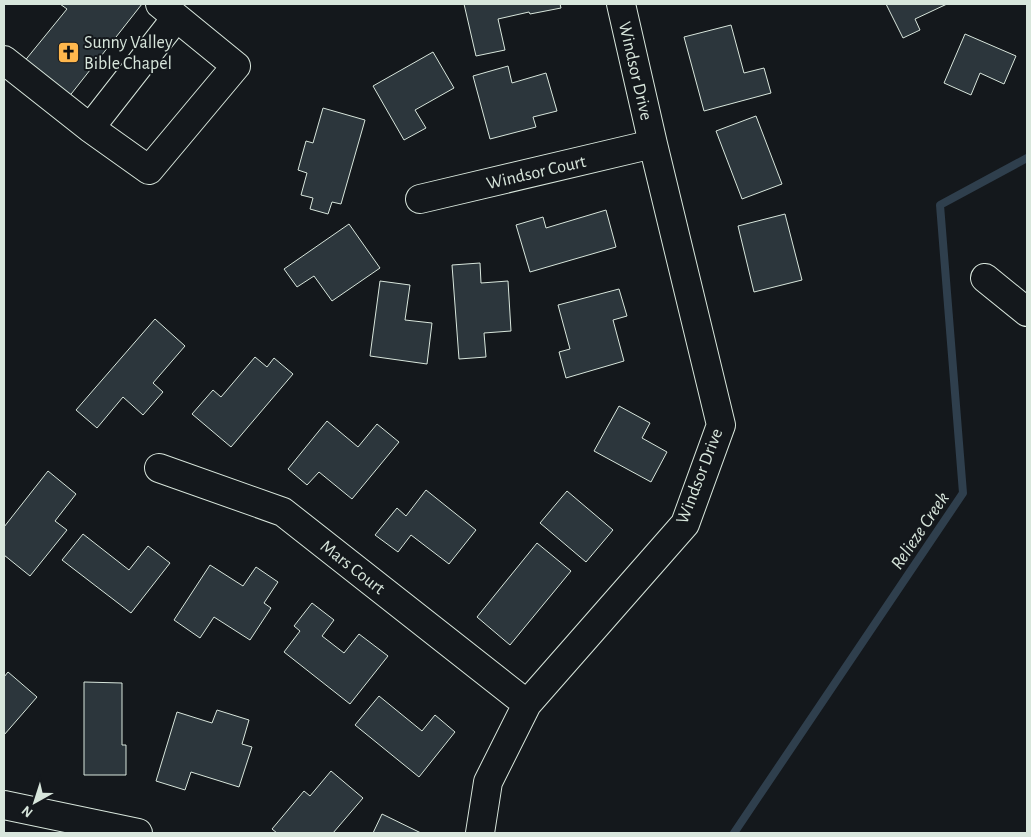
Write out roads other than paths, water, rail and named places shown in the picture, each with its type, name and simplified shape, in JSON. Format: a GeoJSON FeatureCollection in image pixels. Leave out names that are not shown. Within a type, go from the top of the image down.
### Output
{"type":"FeatureCollection","features":[{"type":"Feature","properties":{"kind":"street","name":"Windsor Drive"},"geometry":{"type":"LineString","coordinates":[[480,833],[488,782],[526,704],[685,524],[721,425],[621,4]]}},
{"type":"Feature","properties":{"kind":"street"},"geometry":{"type":"LineString","coordinates":[[4,60],[90,128],[150,170],[236,66],[168,11],[90,128]]}},
{"type":"Feature","properties":{"kind":"street","name":"Windsor Court"},"geometry":{"type":"LineString","coordinates":[[420,200],[653,144]]}},
{"type":"Feature","properties":{"kind":"street"},"geometry":{"type":"LineString","coordinates":[[985,278],[1027,312]]}},
{"type":"Feature","properties":{"kind":"street","name":"Mars Court"},"geometry":{"type":"LineString","coordinates":[[159,468],[283,512],[526,704]]}},
{"type":"Feature","properties":{"kind":"street"},"geometry":{"type":"LineString","coordinates":[[4,805],[138,833]]}},
{"type":"Feature","properties":{"kind":"waterway","name":"Relieze Creek"},"geometry":{"type":"LineString","coordinates":[[734,833],[963,493],[940,205],[1027,158]]}},
{"type":"Feature","properties":{"kind":"place","name":"Sunny Valley Bible Chapel"},"geometry":{"type":"Point","coordinates":[68,52]}}]}
